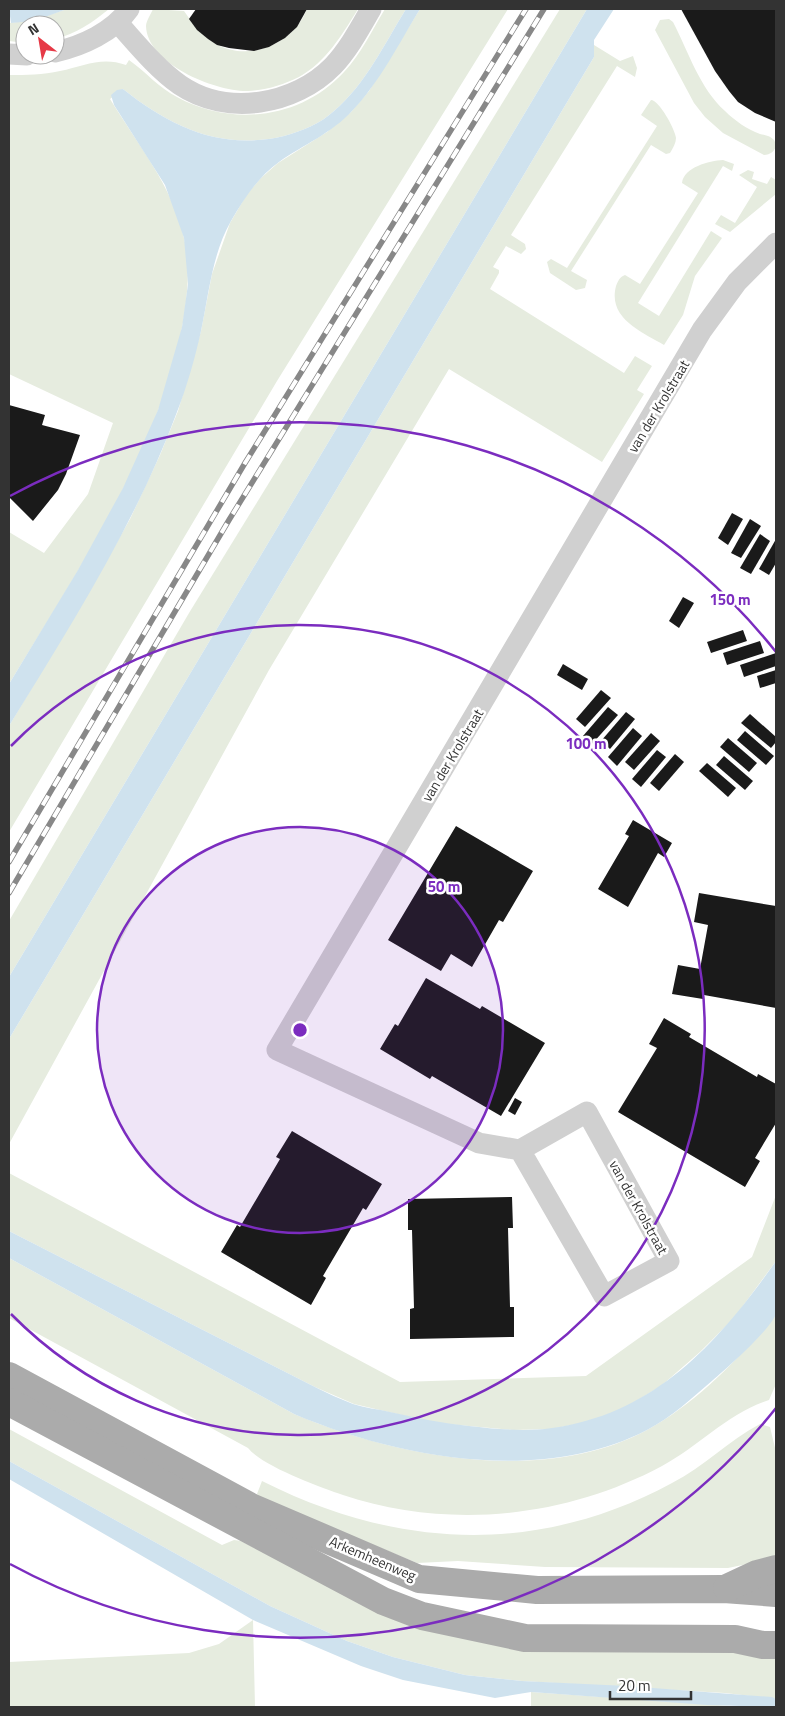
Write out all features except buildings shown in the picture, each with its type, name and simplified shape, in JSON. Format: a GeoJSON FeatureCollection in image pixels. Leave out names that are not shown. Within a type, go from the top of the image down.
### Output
{"type":"FeatureCollection","features":[{"type":"Feature","properties":{"kind":"main road","name":"Arkemheenweg"},"geometry":{"type":"LineString","coordinates":[[9,1376],[251,1507],[419,1579],[537,1590],[724,1589],[776,1593]]}},
{"type":"Feature","properties":{"kind":"main road"},"geometry":{"type":"LineString","coordinates":[[9,1402],[382,1601],[422,1616],[525,1638],[735,1639],[763,1645],[776,1645]]}},
{"type":"Feature","properties":{"kind":"main road"},"geometry":{"type":"LineString","coordinates":[[724,1589],[757,1574],[776,1568]]}},
{"type":"Feature","properties":{"kind":"main road"},"geometry":{"type":"LineString","coordinates":[[735,1639],[762,1628],[776,1628]]}},
{"type":"Feature","properties":{"kind":"street"},"geometry":{"type":"LineString","coordinates":[[65,48],[85,41],[123,16],[164,73],[182,86],[219,101],[259,103],[294,93],[322,76],[344,53],[372,9]]}},
{"type":"Feature","properties":{"kind":"street","name":"van der Krolstraat"},"geometry":{"type":"LineString","coordinates":[[520,1150],[604,1296],[669,1261],[587,1112],[520,1150],[479,1143],[277,1050],[702,330],[737,282],[776,243]]}},
{"type":"Feature","properties":{"kind":"shaded area"},"geometry":{"type":"Polygon","coordinates":[[[67,9],[109,9],[84,27],[65,36],[65,15],[49,15],[67,9]]]}},
{"type":"Feature","properties":{"kind":"shaded area"},"geometry":{"type":"Polygon","coordinates":[[[153,9],[184,11],[198,29],[211,41],[229,49],[243,51],[256,50],[281,40],[301,21],[307,9],[358,9],[333,47],[309,71],[281,85],[248,91],[219,87],[202,81],[170,64],[149,40],[146,24],[153,9]]]}},
{"type":"Feature","properties":{"kind":"shaded area"},"geometry":{"type":"Polygon","coordinates":[[[385,9],[406,9],[365,76],[345,101],[323,120],[291,134],[261,140],[218,138],[178,125],[141,103],[123,89],[110,99],[163,183],[179,219],[188,265],[185,310],[175,359],[159,408],[139,456],[90,551],[9,684],[9,532],[44,553],[88,494],[113,423],[9,374],[9,75],[47,73],[109,61],[126,65],[129,60],[170,93],[198,106],[220,112],[243,115],[265,113],[287,108],[308,100],[327,88],[356,58],[385,9]]]}},
{"type":"Feature","properties":{"kind":"shaded area"},"geometry":{"type":"Polygon","coordinates":[[[420,9],[508,9],[277,381],[9,832],[9,726],[130,519],[160,455],[178,411],[201,331],[212,274],[230,223],[247,194],[261,178],[278,163],[327,132],[351,112],[369,91],[420,9]]]}},
{"type":"Feature","properties":{"kind":"shaded area"},"geometry":{"type":"Polygon","coordinates":[[[560,9],[587,9],[9,977],[9,921],[189,613],[560,9]]]}},
{"type":"Feature","properties":{"kind":"shaded area"},"geometry":{"type":"Polygon","coordinates":[[[669,19],[673,22],[708,92],[729,115],[741,124],[773,139],[776,146],[772,152],[764,155],[723,133],[705,117],[694,103],[655,30],[660,20],[669,19]]]}},
{"type":"Feature","properties":{"kind":"shaded area"},"geometry":{"type":"Polygon","coordinates":[[[15,22],[15,42],[9,41],[9,23],[15,22]]]}},
{"type":"Feature","properties":{"kind":"shaded area"},"geometry":{"type":"Polygon","coordinates":[[[594,45],[620,61],[633,56],[637,68],[635,77],[617,66],[511,235],[525,244],[526,249],[521,254],[506,246],[493,267],[499,270],[499,273],[490,289],[624,373],[635,356],[652,366],[637,390],[644,394],[602,462],[449,369],[269,670],[9,1144],[9,1039],[594,57],[594,45]]]}},
{"type":"Feature","properties":{"kind":"shaded area"},"geometry":{"type":"Polygon","coordinates":[[[651,100],[658,105],[670,122],[676,138],[675,144],[670,153],[666,154],[651,145],[571,271],[587,280],[585,288],[576,290],[550,273],[547,262],[551,259],[567,268],[657,126],[641,115],[651,100]]]}},
{"type":"Feature","properties":{"kind":"shaded area"},"geometry":{"type":"Polygon","coordinates":[[[723,160],[734,164],[732,171],[723,166],[638,303],[659,316],[711,231],[722,238],[695,276],[683,315],[664,345],[623,318],[615,301],[616,286],[619,279],[625,275],[640,284],[698,193],[682,183],[687,173],[704,163],[723,160]]]}},
{"type":"Feature","properties":{"kind":"shaded area"},"geometry":{"type":"Polygon","coordinates":[[[748,170],[754,172],[752,179],[767,184],[771,177],[776,180],[776,194],[730,232],[715,224],[721,215],[735,223],[757,187],[739,175],[748,170]]]}},
{"type":"Feature","properties":{"kind":"shaded area"},"geometry":{"type":"Polygon","coordinates":[[[9,1173],[400,1382],[586,1376],[752,1257],[776,1195],[776,1261],[734,1318],[700,1352],[661,1386],[623,1409],[587,1422],[551,1429],[513,1430],[436,1423],[354,1404],[315,1387],[9,1231],[9,1173]]]}},
{"type":"Feature","properties":{"kind":"shaded area"},"geometry":{"type":"Polygon","coordinates":[[[9,1258],[294,1414],[378,1443],[424,1453],[470,1459],[517,1461],[562,1457],[606,1447],[647,1430],[683,1407],[733,1363],[776,1314],[776,1384],[769,1400],[740,1413],[676,1458],[625,1484],[586,1497],[546,1507],[506,1513],[464,1515],[423,1513],[383,1506],[343,1495],[278,1469],[255,1455],[248,1448],[9,1318],[9,1258]]]}},
{"type":"Feature","properties":{"kind":"shaded area"},"geometry":{"type":"Polygon","coordinates":[[[760,1424],[770,1427],[776,1452],[776,1558],[728,1568],[545,1567],[458,1561],[417,1563],[260,1498],[257,1494],[262,1481],[313,1504],[364,1520],[415,1531],[467,1535],[519,1532],[570,1523],[621,1507],[684,1477],[760,1424]]]}},
{"type":"Feature","properties":{"kind":"shaded area"},"geometry":{"type":"Polygon","coordinates":[[[9,1429],[222,1545],[234,1540],[241,1541],[332,1588],[395,1615],[776,1653],[776,1699],[725,1693],[522,1681],[465,1675],[393,1657],[347,1641],[270,1606],[9,1461],[9,1429]]]}},
{"type":"Feature","properties":{"kind":"shaded area"},"geometry":{"type":"Polygon","coordinates":[[[253,1620],[255,1707],[9,1707],[9,1662],[189,1653],[219,1644],[253,1620]]]}},
{"type":"Feature","properties":{"kind":"shaded area"},"geometry":{"type":"Polygon","coordinates":[[[531,1692],[746,1707],[531,1707],[531,1692]]]}},
{"type":"Feature","properties":{"kind":"water"},"geometry":{"type":"Polygon","coordinates":[[[9,9],[67,9],[50,15],[15,15],[15,23],[11,23],[9,9]]]}},
{"type":"Feature","properties":{"kind":"water"},"geometry":{"type":"Polygon","coordinates":[[[406,9],[420,9],[389,62],[362,100],[336,126],[279,162],[264,174],[231,221],[215,261],[201,331],[181,402],[161,453],[101,573],[9,726],[9,684],[78,570],[123,488],[158,410],[182,327],[188,284],[184,238],[165,185],[114,105],[111,95],[117,90],[123,89],[141,103],[178,125],[218,138],[261,140],[284,136],[317,123],[329,116],[345,101],[374,63],[406,9]]]}},
{"type":"Feature","properties":{"kind":"water"},"geometry":{"type":"Polygon","coordinates":[[[587,9],[614,9],[594,40],[594,57],[9,1039],[9,977],[587,9]]]}},
{"type":"Feature","properties":{"kind":"water"},"geometry":{"type":"Polygon","coordinates":[[[9,1231],[343,1400],[362,1407],[479,1427],[521,1430],[552,1428],[589,1420],[622,1407],[653,1390],[681,1370],[707,1346],[754,1291],[776,1261],[777,1310],[766,1329],[738,1358],[682,1407],[647,1430],[606,1447],[562,1457],[517,1461],[470,1459],[424,1453],[378,1443],[335,1430],[294,1414],[9,1258],[9,1231]]]}},
{"type":"Feature","properties":{"kind":"water"},"geometry":{"type":"Polygon","coordinates":[[[9,1461],[270,1606],[347,1641],[393,1657],[465,1675],[522,1681],[627,1686],[772,1697],[776,1699],[776,1707],[707,1705],[531,1692],[495,1698],[403,1680],[361,1666],[253,1620],[9,1479],[9,1461]]]}},
{"type":"Feature","properties":{"kind":"railway"},"geometry":{"type":"LineString","coordinates":[[9,862],[245,463],[526,9]]}},
{"type":"Feature","properties":{"kind":"railway"},"geometry":{"type":"LineString","coordinates":[[9,893],[229,520],[544,9]]}}]}
